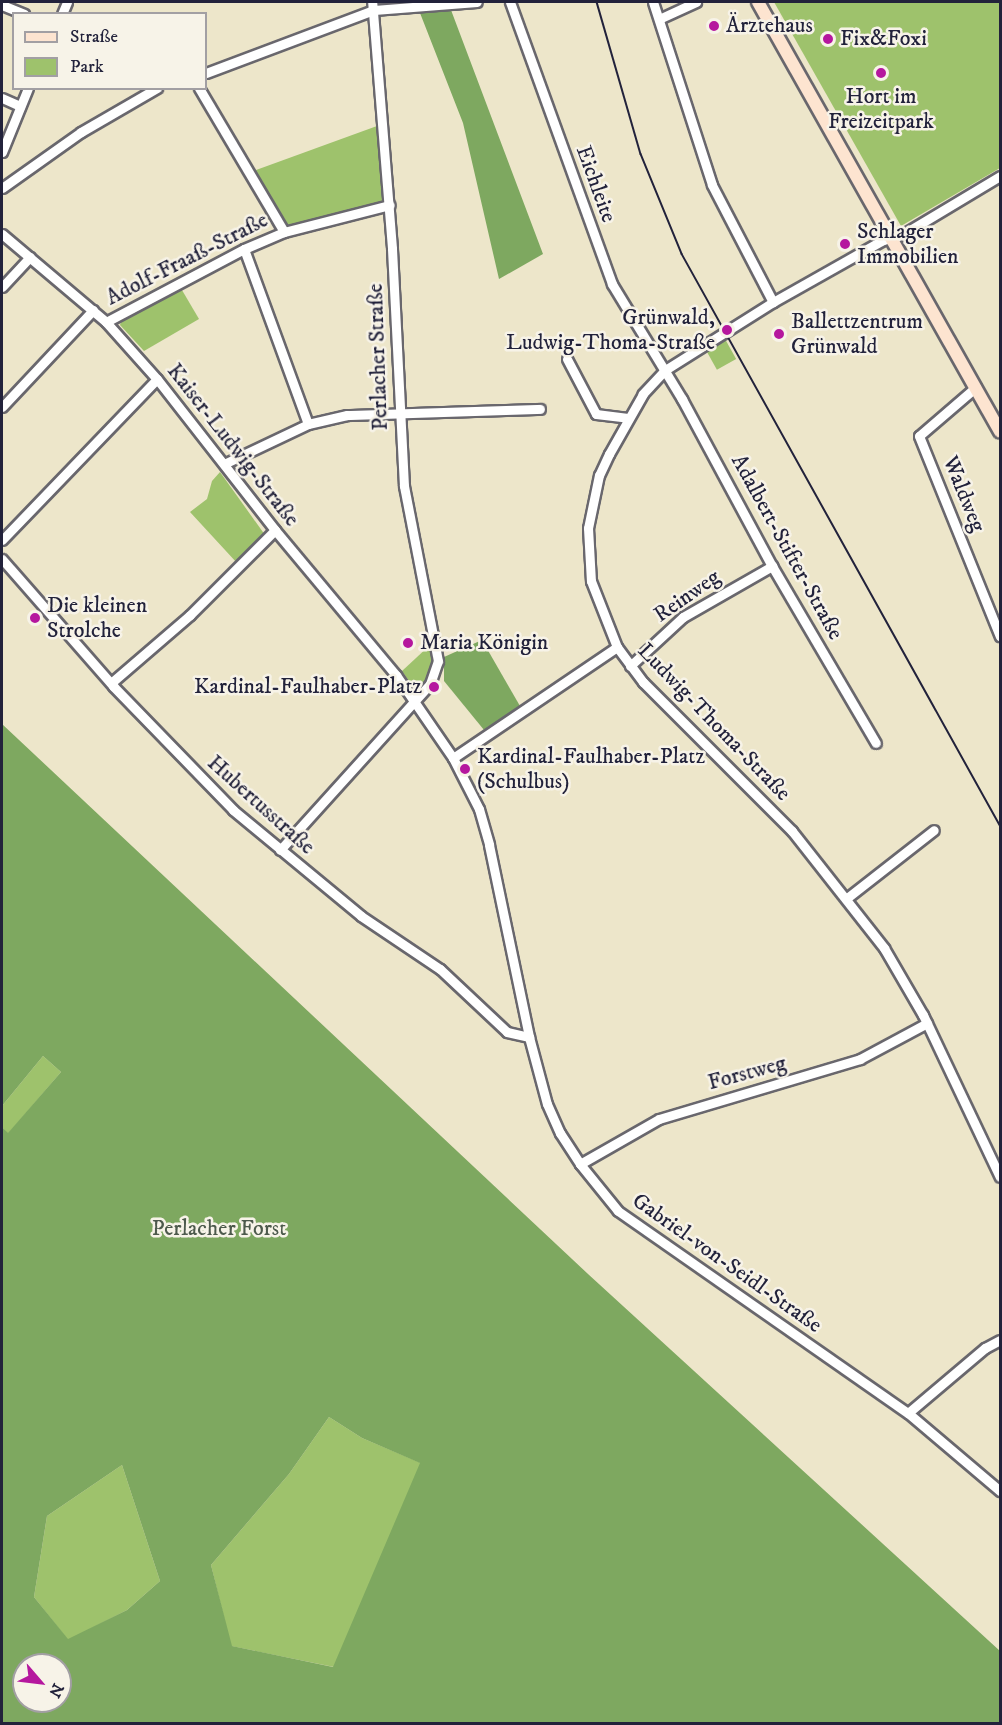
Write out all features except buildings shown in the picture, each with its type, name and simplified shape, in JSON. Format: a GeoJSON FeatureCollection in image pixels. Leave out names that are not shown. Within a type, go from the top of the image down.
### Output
{"type":"FeatureCollection","features":[{"type":"Feature","properties":{"kind":"main road"},"geometry":{"type":"LineString","coordinates":[[758,2],[1000,431]]}},
{"type":"Feature","properties":{"kind":"street"},"geometry":{"type":"LineString","coordinates":[[207,73],[373,6],[477,2]]}},
{"type":"Feature","properties":{"kind":"street","name":"Eichleite"},"geometry":{"type":"LineString","coordinates":[[510,2],[612,284],[637,331],[665,370]]}},
{"type":"Feature","properties":{"kind":"street"},"geometry":{"type":"LineString","coordinates":[[653,2],[712,185],[772,302]]}},
{"type":"Feature","properties":{"kind":"street"},"geometry":{"type":"LineString","coordinates":[[659,19],[696,2]]}},
{"type":"Feature","properties":{"kind":"street"},"geometry":{"type":"LineString","coordinates":[[2,5],[19,12]]}},
{"type":"Feature","properties":{"kind":"street","name":"Perlacher Straße"},"geometry":{"type":"LineString","coordinates":[[280,850],[414,699],[430,684],[438,661],[411,534],[399,413],[390,205],[373,6]]}},
{"type":"Feature","properties":{"kind":"street"},"geometry":{"type":"LineString","coordinates":[[2,152],[27,90]]}},
{"type":"Feature","properties":{"kind":"street"},"geometry":{"type":"LineString","coordinates":[[2,188],[81,132],[154,90]]}},
{"type":"Feature","properties":{"kind":"street"},"geometry":{"type":"LineString","coordinates":[[200,90],[284,232]]}},
{"type":"Feature","properties":{"kind":"street"},"geometry":{"type":"LineString","coordinates":[[2,98],[20,106]]}},
{"type":"Feature","properties":{"kind":"street","name":"Ludwig-Thoma-Straße"},"geometry":{"type":"LineString","coordinates":[[1000,177],[772,302],[665,370],[643,394],[599,475],[588,528],[591,581],[617,647],[630,666],[792,831],[847,898],[884,948],[927,1023],[1000,1177]]}},
{"type":"Feature","properties":{"kind":"street","name":"Adolf-Fraaß-Straße"},"geometry":{"type":"LineString","coordinates":[[106,322],[244,249],[284,232],[390,205]]}},
{"type":"Feature","properties":{"kind":"street","name":"Kaiser-Ludwig-Straße"},"geometry":{"type":"LineString","coordinates":[[2,234],[106,322],[158,379],[226,463],[275,530],[414,699]]}},
{"type":"Feature","properties":{"kind":"street"},"geometry":{"type":"LineString","coordinates":[[244,249],[308,424]]}},
{"type":"Feature","properties":{"kind":"street"},"geometry":{"type":"LineString","coordinates":[[2,287],[30,257]]}},
{"type":"Feature","properties":{"kind":"street"},"geometry":{"type":"LineString","coordinates":[[2,407],[93,310]]}},
{"type":"Feature","properties":{"kind":"street"},"geometry":{"type":"LineString","coordinates":[[567,359],[596,414],[628,418]]}},
{"type":"Feature","properties":{"kind":"street","name":"Adalbert-Stifter-Straße"},"geometry":{"type":"LineString","coordinates":[[665,370],[772,566],[876,743]]}},
{"type":"Feature","properties":{"kind":"street"},"geometry":{"type":"LineString","coordinates":[[2,540],[158,379]]}},
{"type":"Feature","properties":{"kind":"street","name":"Waldweg"},"geometry":{"type":"LineString","coordinates":[[976,387],[919,435],[1000,636]]}},
{"type":"Feature","properties":{"kind":"street"},"geometry":{"type":"LineString","coordinates":[[226,463],[308,424],[347,415],[540,409]]}},
{"type":"Feature","properties":{"kind":"street"},"geometry":{"type":"LineString","coordinates":[[111,683],[190,615],[275,530]]}},
{"type":"Feature","properties":{"kind":"street","name":"Hubertusstraße"},"geometry":{"type":"LineString","coordinates":[[2,559],[111,683],[217,794],[280,850],[361,916],[440,969],[507,1032],[529,1037]]}},
{"type":"Feature","properties":{"kind":"street","name":"Reinweg"},"geometry":{"type":"LineString","coordinates":[[630,666],[683,617],[772,566]]}},
{"type":"Feature","properties":{"kind":"street"},"geometry":{"type":"LineString","coordinates":[[453,758],[617,647]]}},
{"type":"Feature","properties":{"kind":"street","name":"Gabriel-von-Seidl-Straße"},"geometry":{"type":"LineString","coordinates":[[414,699],[453,758],[478,809],[489,845],[529,1037],[547,1104],[560,1133],[580,1164],[618,1211],[908,1413],[1000,1491]]}},
{"type":"Feature","properties":{"kind":"street"},"geometry":{"type":"LineString","coordinates":[[847,898],[934,830]]}},
{"type":"Feature","properties":{"kind":"street","name":"Forstweg"},"geometry":{"type":"LineString","coordinates":[[580,1164],[659,1119],[860,1059],[927,1023]]}},
{"type":"Feature","properties":{"kind":"street"},"geometry":{"type":"LineString","coordinates":[[908,1413],[985,1348],[1000,1340]]}},
{"type":"Feature","properties":{"kind":"green space"},"geometry":{"type":"Polygon","coordinates":[[[774,2],[1000,2],[1000,168],[901,226],[774,2]]]}},
{"type":"Feature","properties":{"kind":"green space"},"geometry":{"type":"Polygon","coordinates":[[[451,10],[543,254],[499,279],[463,123],[420,13],[451,10]]]}},
{"type":"Feature","properties":{"kind":"green space"},"geometry":{"type":"Polygon","coordinates":[[[377,126],[383,201],[286,227],[253,171],[377,126]]]}},
{"type":"Feature","properties":{"kind":"green space"},"geometry":{"type":"Polygon","coordinates":[[[179,285],[199,319],[144,351],[120,325],[122,319],[179,285]]]}},
{"type":"Feature","properties":{"kind":"green space"},"geometry":{"type":"Polygon","coordinates":[[[725,339],[736,359],[717,370],[706,350],[725,339]]]}},
{"type":"Feature","properties":{"kind":"green space"},"geometry":{"type":"Polygon","coordinates":[[[220,472],[265,535],[237,563],[190,512],[207,499],[212,481],[220,472]]]}},
{"type":"Feature","properties":{"kind":"green space"},"geometry":{"type":"Polygon","coordinates":[[[482,640],[520,706],[484,730],[444,681],[444,657],[482,640]]]}},
{"type":"Feature","properties":{"kind":"green space","name":"Kardinal-Faulhaber-Platz"},"geometry":{"type":"Polygon","coordinates":[[[430,645],[434,654],[429,673],[424,683],[411,684],[402,671],[430,645]]]}},
{"type":"Feature","properties":{"kind":"green space","name":"Perlacher Forst"},"geometry":{"type":"Polygon","coordinates":[[[2,724],[588,1274],[1000,1651],[1000,1723],[2,1723],[2,1127],[8,1133],[61,1072],[43,1056],[2,1106],[2,724]],[[329,1417],[289,1474],[211,1565],[232,1646],[333,1667],[420,1463],[362,1438],[329,1417]],[[122,1465],[47,1516],[34,1597],[68,1639],[127,1610],[160,1581],[122,1465]]]}},
{"type":"Feature","properties":{"kind":"green space"},"geometry":{"type":"Polygon","coordinates":[[[43,1056],[61,1072],[8,1134],[2,1127],[2,1106],[43,1056]]]}},
{"type":"Feature","properties":{"kind":"green space"},"geometry":{"type":"Polygon","coordinates":[[[329,1417],[362,1438],[421,1463],[334,1667],[231,1646],[211,1565],[289,1474],[329,1417]]]}},
{"type":"Feature","properties":{"kind":"green space"},"geometry":{"type":"Polygon","coordinates":[[[122,1465],[160,1581],[127,1610],[68,1640],[34,1597],[47,1516],[122,1465]]]}},
{"type":"Feature","properties":{"kind":"tram line"},"geometry":{"type":"LineString","coordinates":[[597,2],[641,154],[682,254],[1000,825]]}},
{"type":"Feature","properties":{"kind":"place","name":"Ärztehaus"},"geometry":{"type":"Point","coordinates":[714,26]}},
{"type":"Feature","properties":{"kind":"place","name":"Fix&Foxi"},"geometry":{"type":"Point","coordinates":[828,39]}},
{"type":"Feature","properties":{"kind":"place","name":"Hort im Freizeitpark"},"geometry":{"type":"Point","coordinates":[881,73]}},
{"type":"Feature","properties":{"kind":"place","name":"Schlager Immobilien"},"geometry":{"type":"Point","coordinates":[845,244]}},
{"type":"Feature","properties":{"kind":"place","name":"Grünwald, Ludwig-Thoma-Straße"},"geometry":{"type":"Point","coordinates":[727,330]}},
{"type":"Feature","properties":{"kind":"place","name":"Ballettzentrum Grünwald"},"geometry":{"type":"Point","coordinates":[779,334]}},
{"type":"Feature","properties":{"kind":"place","name":"Die kleinen Strolche"},"geometry":{"type":"Point","coordinates":[35,618]}},
{"type":"Feature","properties":{"kind":"place","name":"Maria Königin"},"geometry":{"type":"Point","coordinates":[408,643]}},
{"type":"Feature","properties":{"kind":"place","name":"Kardinal-Faulhaber-Platz"},"geometry":{"type":"Point","coordinates":[434,687]}},
{"type":"Feature","properties":{"kind":"place","name":"Kardinal-Faulhaber-Platz (Schulbus)"},"geometry":{"type":"Point","coordinates":[465,769]}}]}
